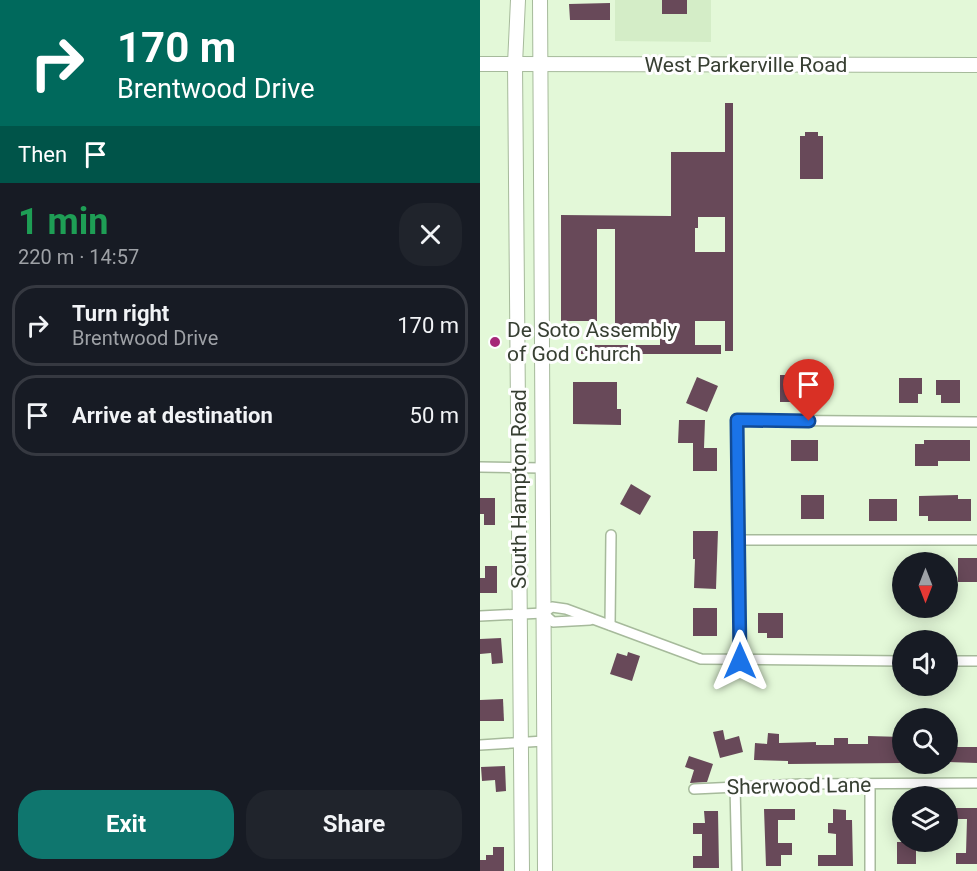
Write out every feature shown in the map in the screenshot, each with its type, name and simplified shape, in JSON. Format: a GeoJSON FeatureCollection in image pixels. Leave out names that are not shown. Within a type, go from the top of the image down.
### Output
{"type":"FeatureCollection","features":[{"type":"Feature","properties":{"kind":"main road","name":"South Hampton Road"},"geometry":{"type":"LineString","coordinates":[[518,0],[515,64],[522,871]]}},
{"type":"Feature","properties":{"kind":"main road","name":"South Hampton Road"},"geometry":{"type":"LineString","coordinates":[[540,0],[545,871]]}},
{"type":"Feature","properties":{"kind":"main road","name":"West Parkerville Road"},"geometry":{"type":"LineString","coordinates":[[480,64],[977,65]]}},
{"type":"Feature","properties":{"kind":"street"},"geometry":{"type":"LineString","coordinates":[[740,661],[737,420],[977,422]]}},
{"type":"Feature","properties":{"kind":"street"},"geometry":{"type":"LineString","coordinates":[[480,467],[543,468]]}},
{"type":"Feature","properties":{"kind":"street"},"geometry":{"type":"LineString","coordinates":[[610,625],[611,535]]}},
{"type":"Feature","properties":{"kind":"street"},"geometry":{"type":"LineString","coordinates":[[740,540],[977,540]]}},
{"type":"Feature","properties":{"kind":"street"},"geometry":{"type":"LineString","coordinates":[[480,616],[543,613],[552,607],[566,609],[701,659],[892,661]]}},
{"type":"Feature","properties":{"kind":"street"},"geometry":{"type":"LineString","coordinates":[[543,613],[553,622],[593,620]]}},
{"type":"Feature","properties":{"kind":"street"},"geometry":{"type":"LineString","coordinates":[[958,661],[977,661]]}},
{"type":"Feature","properties":{"kind":"street"},"geometry":{"type":"LineString","coordinates":[[480,745],[544,741]]}},
{"type":"Feature","properties":{"kind":"street","name":"Sherwood Lane"},"geometry":{"type":"LineString","coordinates":[[694,789],[735,786],[977,783]]}},
{"type":"Feature","properties":{"kind":"street"},"geometry":{"type":"LineString","coordinates":[[870,784],[870,871]]}},
{"type":"Feature","properties":{"kind":"street"},"geometry":{"type":"LineString","coordinates":[[735,786],[736,871]]}},
{"type":"Feature","properties":{"kind":"shaded area"},"geometry":{"type":"Polygon","coordinates":[[[615,0],[711,0],[711,42],[615,41],[615,0]]]}},
{"type":"Feature","properties":{"kind":"building"},"geometry":{"type":"Polygon","coordinates":[[[662,0],[687,0],[687,14],[662,14],[662,0]]]}},
{"type":"Feature","properties":{"kind":"building"},"geometry":{"type":"Polygon","coordinates":[[[610,3],[610,20],[570,20],[569,4],[610,3]]]}},
{"type":"Feature","properties":{"kind":"building"},"geometry":{"type":"Polygon","coordinates":[[[725,103],[733,103],[733,351],[725,351],[725,321],[695,321],[695,345],[721,345],[721,354],[578,354],[578,345],[660,345],[660,331],[615,331],[615,229],[597,229],[597,321],[561,321],[561,215],[671,216],[671,152],[725,152],[725,103]],[[698,217],[698,228],[695,228],[695,252],[725,252],[725,217],[698,217]]]}},
{"type":"Feature","properties":{"kind":"building"},"geometry":{"type":"Polygon","coordinates":[[[805,132],[818,132],[818,136],[823,136],[823,179],[800,179],[800,136],[805,136],[805,132]]]}},
{"type":"Feature","properties":{"kind":"building"},"geometry":{"type":"Polygon","coordinates":[[[780,375],[788,375],[788,378],[803,378],[803,393],[798,393],[798,402],[780,402],[780,375]]]}},
{"type":"Feature","properties":{"kind":"building"},"geometry":{"type":"Polygon","coordinates":[[[697,377],[718,386],[707,412],[686,403],[697,377]]]}},
{"type":"Feature","properties":{"kind":"building"},"geometry":{"type":"Polygon","coordinates":[[[899,378],[922,378],[922,394],[918,394],[918,403],[899,403],[899,378]]]}},
{"type":"Feature","properties":{"kind":"building"},"geometry":{"type":"Polygon","coordinates":[[[936,380],[960,380],[960,403],[941,403],[941,395],[936,395],[936,380]]]}},
{"type":"Feature","properties":{"kind":"building"},"geometry":{"type":"Polygon","coordinates":[[[573,382],[617,382],[617,409],[621,409],[621,425],[573,424],[573,382]]]}},
{"type":"Feature","properties":{"kind":"building"},"geometry":{"type":"Polygon","coordinates":[[[679,420],[705,420],[704,448],[717,448],[717,471],[693,471],[693,443],[678,443],[679,420]]]}},
{"type":"Feature","properties":{"kind":"building"},"geometry":{"type":"Polygon","coordinates":[[[791,440],[818,440],[818,461],[791,461],[791,440]]]}},
{"type":"Feature","properties":{"kind":"building"},"geometry":{"type":"Polygon","coordinates":[[[924,440],[970,440],[970,461],[938,461],[938,466],[915,466],[915,444],[924,444],[924,440]]]}},
{"type":"Feature","properties":{"kind":"building"},"geometry":{"type":"Polygon","coordinates":[[[631,484],[651,496],[640,515],[620,504],[631,484]]]}},
{"type":"Feature","properties":{"kind":"building"},"geometry":{"type":"Polygon","coordinates":[[[801,495],[824,495],[824,519],[801,519],[801,495]]]}},
{"type":"Feature","properties":{"kind":"building"},"geometry":{"type":"Polygon","coordinates":[[[958,495],[958,499],[971,499],[971,521],[928,521],[928,516],[919,516],[919,496],[958,495]]]}},
{"type":"Feature","properties":{"kind":"building"},"geometry":{"type":"Polygon","coordinates":[[[480,498],[495,498],[495,525],[484,525],[484,514],[480,514],[480,498]]]}},
{"type":"Feature","properties":{"kind":"building"},"geometry":{"type":"Polygon","coordinates":[[[869,499],[897,499],[897,521],[869,521],[869,499]]]}},
{"type":"Feature","properties":{"kind":"building"},"geometry":{"type":"Polygon","coordinates":[[[693,531],[718,531],[716,589],[694,588],[693,531]]]}},
{"type":"Feature","properties":{"kind":"building"},"geometry":{"type":"Polygon","coordinates":[[[958,558],[977,558],[977,582],[958,582],[958,558]]]}},
{"type":"Feature","properties":{"kind":"building"},"geometry":{"type":"Polygon","coordinates":[[[485,566],[497,566],[497,593],[480,593],[480,578],[485,578],[485,566]]]}},
{"type":"Feature","properties":{"kind":"building"},"geometry":{"type":"Polygon","coordinates":[[[693,608],[717,608],[717,636],[693,636],[693,608]]]}},
{"type":"Feature","properties":{"kind":"building"},"geometry":{"type":"Polygon","coordinates":[[[758,613],[783,613],[783,638],[767,638],[767,633],[758,633],[758,613]]]}},
{"type":"Feature","properties":{"kind":"building"},"geometry":{"type":"Polygon","coordinates":[[[501,638],[503,663],[492,664],[491,653],[480,654],[480,639],[501,638]]]}},
{"type":"Feature","properties":{"kind":"building"},"geometry":{"type":"Polygon","coordinates":[[[628,652],[640,656],[632,681],[610,674],[617,653],[627,656],[628,652]]]}},
{"type":"Feature","properties":{"kind":"building"},"geometry":{"type":"Polygon","coordinates":[[[503,699],[504,721],[480,721],[480,700],[503,699]]]}},
{"type":"Feature","properties":{"kind":"building"},"geometry":{"type":"Polygon","coordinates":[[[723,730],[725,740],[739,736],[743,752],[720,758],[713,732],[723,730]]]}},
{"type":"Feature","properties":{"kind":"building"},"geometry":{"type":"Polygon","coordinates":[[[768,733],[779,734],[779,743],[816,742],[816,745],[834,745],[834,738],[848,738],[848,744],[868,744],[868,736],[892,737],[892,763],[788,764],[788,761],[754,760],[755,743],[767,744],[768,733]]]}},
{"type":"Feature","properties":{"kind":"building"},"geometry":{"type":"Polygon","coordinates":[[[958,747],[977,747],[977,763],[958,762],[958,747]]]}},
{"type":"Feature","properties":{"kind":"building"},"geometry":{"type":"Polygon","coordinates":[[[689,756],[713,764],[707,782],[690,783],[694,770],[685,767],[689,756]]]}},
{"type":"Feature","properties":{"kind":"building"},"geometry":{"type":"Polygon","coordinates":[[[505,766],[506,791],[496,792],[495,780],[482,781],[481,767],[505,766]]]}},
{"type":"Feature","properties":{"kind":"building"},"geometry":{"type":"Polygon","coordinates":[[[958,808],[977,808],[977,864],[956,864],[956,853],[966,853],[967,819],[958,819],[958,808]]]}},
{"type":"Feature","properties":{"kind":"building"},"geometry":{"type":"Polygon","coordinates":[[[764,809],[795,809],[795,820],[778,820],[778,843],[792,843],[792,855],[781,855],[781,866],[766,866],[764,809]]]}},
{"type":"Feature","properties":{"kind":"building"},"geometry":{"type":"Polygon","coordinates":[[[833,809],[846,810],[846,820],[852,820],[853,866],[818,866],[818,855],[836,855],[836,834],[828,833],[828,823],[833,823],[833,809]]]}},
{"type":"Feature","properties":{"kind":"building"},"geometry":{"type":"Polygon","coordinates":[[[704,811],[718,811],[719,868],[693,868],[693,856],[702,856],[702,834],[693,834],[693,823],[705,823],[704,811]]]}},
{"type":"Feature","properties":{"kind":"building"},"geometry":{"type":"Polygon","coordinates":[[[493,847],[504,847],[504,871],[480,871],[480,860],[486,860],[486,855],[493,855],[493,847]]]}},
{"type":"Feature","properties":{"kind":"building"},"geometry":{"type":"Polygon","coordinates":[[[897,852],[916,852],[916,864],[897,864],[897,852]]]}},
{"type":"Feature","properties":{"kind":"place","name":"De Soto Assembly of God Church"},"geometry":{"type":"Point","coordinates":[495,342]}},
{"type":"Feature","properties":{"kind":"route"},"geometry":{"type":"LineString","coordinates":[[740,661],[737,420],[809,421]]}}]}
